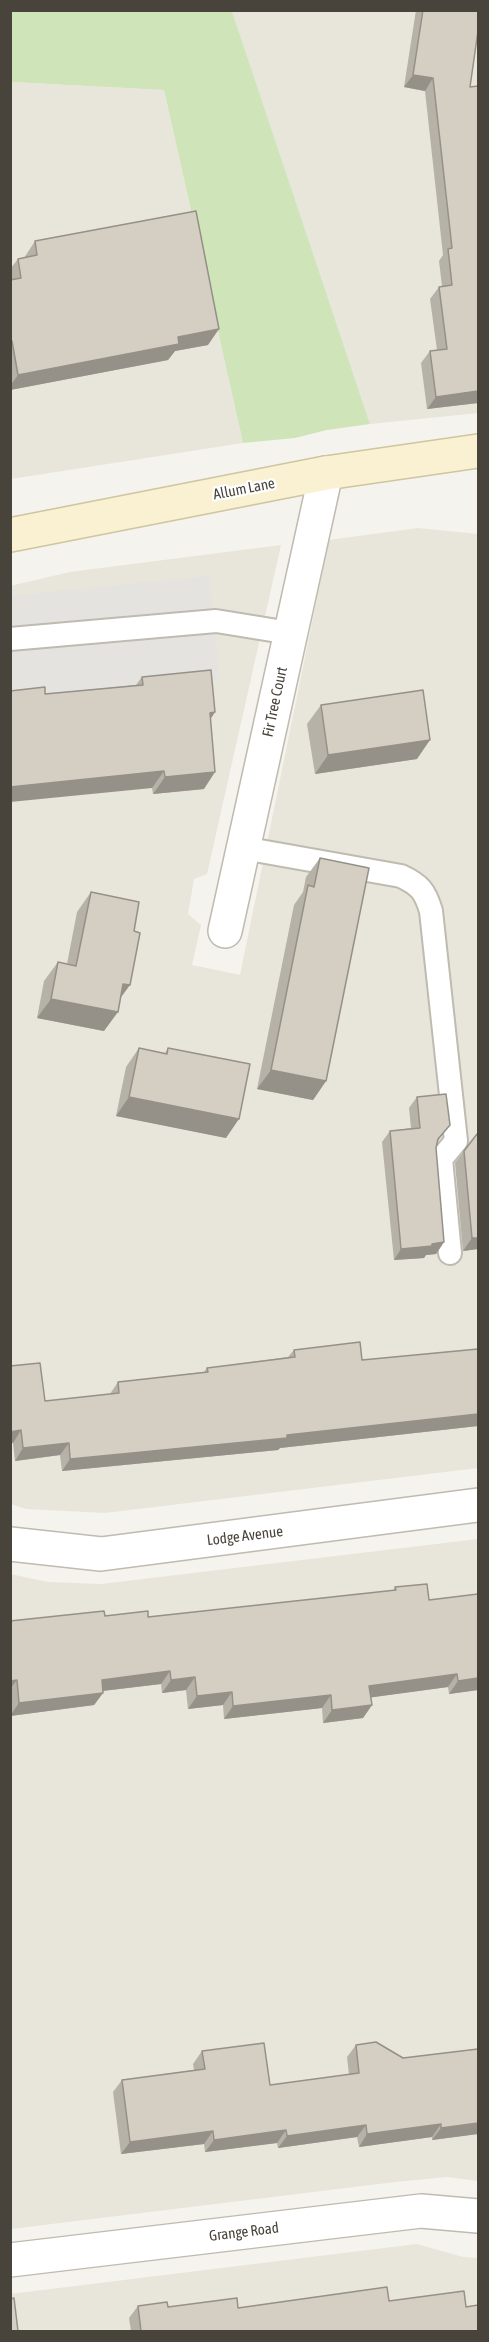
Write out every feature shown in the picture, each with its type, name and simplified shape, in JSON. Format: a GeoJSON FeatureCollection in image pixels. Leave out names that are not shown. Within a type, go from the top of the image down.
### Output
{"type":"FeatureCollection","features":[{"type":"Feature","properties":{"kind":"main road","name":"Allum Lane"},"geometry":{"type":"LineString","coordinates":[[10,535],[326,473],[478,451]]}},
{"type":"Feature","properties":{"kind":"street","name":"Fir Tree Court"},"geometry":{"type":"LineString","coordinates":[[225,931],[326,473]]}},
{"type":"Feature","properties":{"kind":"street","name":"Lodge Avenue"},"geometry":{"type":"LineString","coordinates":[[10,1544],[101,1554],[478,1505]]}},
{"type":"Feature","properties":{"kind":"street","name":"Grange Road"},"geometry":{"type":"LineString","coordinates":[[10,2260],[421,2211],[478,2217]]}},
{"type":"Feature","properties":{"kind":"lane"},"geometry":{"type":"LineString","coordinates":[[10,639],[216,621],[290,633]]}},
{"type":"Feature","properties":{"kind":"lane"},"geometry":{"type":"LineString","coordinates":[[243,848],[401,876],[415,883],[426,895],[431,912],[456,1141],[441,1159],[450,1253]]}},
{"type":"Feature","properties":{"kind":"shaded area"},"geometry":{"type":"Polygon","coordinates":[[[232,11],[478,11],[478,413],[370,424],[232,11]]]}},
{"type":"Feature","properties":{"kind":"shaded area"},"geometry":{"type":"Polygon","coordinates":[[[10,82],[164,90],[243,443],[11,479],[10,82]]]}},
{"type":"Feature","properties":{"kind":"shaded area"},"geometry":{"type":"Polygon","coordinates":[[[418,528],[478,534],[478,1468],[105,1513],[26,1509],[11,1504],[10,586],[70,572],[281,545],[207,874],[194,879],[188,914],[201,925],[192,965],[240,975],[329,540],[418,528]]]}},
{"type":"Feature","properties":{"kind":"shaded area"},"geometry":{"type":"Polygon","coordinates":[[[209,576],[220,678],[11,698],[11,596],[209,576]]]}},
{"type":"Feature","properties":{"kind":"shaded area"},"geometry":{"type":"Polygon","coordinates":[[[478,1539],[478,2181],[447,2177],[395,2182],[11,2229],[10,1574],[48,1582],[101,1584],[478,1539]]]}},
{"type":"Feature","properties":{"kind":"shaded area"},"geometry":{"type":"Polygon","coordinates":[[[417,2244],[463,2257],[478,2258],[478,2331],[11,2331],[10,2294],[417,2244]]]}},
{"type":"Feature","properties":{"kind":"green space"},"geometry":{"type":"Polygon","coordinates":[[[10,11],[232,11],[370,424],[327,430],[295,438],[243,443],[164,90],[11,82],[10,11]]]}},
{"type":"Feature","properties":{"kind":"building"},"geometry":{"type":"Polygon","coordinates":[[[423,10],[478,10],[478,31],[470,87],[478,86],[478,391],[436,397],[430,351],[447,349],[439,287],[452,285],[448,249],[452,248],[433,78],[413,75],[423,10]]]}},
{"type":"Feature","properties":{"kind":"building"},"geometry":{"type":"Polygon","coordinates":[[[196,211],[219,329],[178,337],[179,344],[18,375],[12,341],[10,341],[10,280],[21,278],[18,259],[37,255],[35,241],[196,211]]]}},
{"type":"Feature","properties":{"kind":"building"},"geometry":{"type":"Polygon","coordinates":[[[211,670],[215,712],[210,713],[215,772],[165,777],[164,771],[10,787],[10,691],[45,687],[45,694],[143,685],[142,677],[211,670]]]}},
{"type":"Feature","properties":{"kind":"building"},"geometry":{"type":"Polygon","coordinates":[[[423,690],[430,740],[328,755],[321,705],[423,690]]]}},
{"type":"Feature","properties":{"kind":"building"},"geometry":{"type":"Polygon","coordinates":[[[320,858],[369,868],[326,1081],[271,1070],[308,885],[314,887],[320,858]]]}},
{"type":"Feature","properties":{"kind":"building"},"geometry":{"type":"Polygon","coordinates":[[[91,892],[139,902],[134,931],[140,933],[130,985],[123,984],[118,1012],[51,999],[58,962],[76,966],[91,892]]]}},
{"type":"Feature","properties":{"kind":"building"},"geometry":{"type":"Polygon","coordinates":[[[139,1048],[167,1054],[168,1048],[250,1064],[239,1119],[129,1097],[139,1048]]]}},
{"type":"Feature","properties":{"kind":"building"},"geometry":{"type":"Polygon","coordinates":[[[446,1094],[450,1125],[438,1139],[436,1148],[444,1242],[432,1244],[432,1246],[401,1249],[390,1131],[420,1128],[417,1097],[446,1094]]]}},
{"type":"Feature","properties":{"kind":"building"},"geometry":{"type":"Polygon","coordinates":[[[477,1134],[478,1238],[472,1238],[464,1151],[477,1134]]]}},
{"type":"Feature","properties":{"kind":"building"},"geometry":{"type":"Polygon","coordinates":[[[360,1342],[362,1360],[478,1349],[478,1414],[287,1435],[287,1438],[70,1459],[69,1443],[23,1448],[21,1430],[10,1432],[10,1366],[40,1363],[45,1401],[119,1393],[118,1382],[208,1372],[207,1368],[295,1357],[294,1350],[360,1342]]]}},
{"type":"Feature","properties":{"kind":"building"},"geometry":{"type":"Polygon","coordinates":[[[427,1584],[429,1600],[478,1594],[478,1678],[458,1681],[457,1674],[369,1686],[372,1705],[332,1710],[331,1695],[233,1706],[232,1692],[197,1696],[195,1677],[171,1680],[170,1671],[102,1680],[103,1693],[19,1703],[17,1680],[10,1681],[10,1621],[104,1611],[105,1616],[148,1611],[148,1617],[396,1590],[395,1587],[427,1584]]]}},
{"type":"Feature","properties":{"kind":"building"},"geometry":{"type":"Polygon","coordinates":[[[376,2042],[403,2058],[478,2049],[478,2123],[441,2128],[441,2124],[367,2134],[366,2125],[287,2136],[286,2130],[214,2140],[213,2131],[130,2142],[122,2080],[205,2069],[202,2051],[264,2043],[270,2085],[359,2073],[356,2045],[376,2042]]]}},
{"type":"Feature","properties":{"kind":"building"},"geometry":{"type":"Polygon","coordinates":[[[387,2287],[389,2301],[464,2291],[466,2307],[478,2305],[478,2331],[141,2331],[138,2306],[167,2302],[168,2307],[237,2298],[238,2308],[387,2287]]]}},
{"type":"Feature","properties":{"kind":"building"},"geometry":{"type":"Polygon","coordinates":[[[14,2298],[18,2331],[10,2331],[10,2299],[14,2298]]]}}]}
